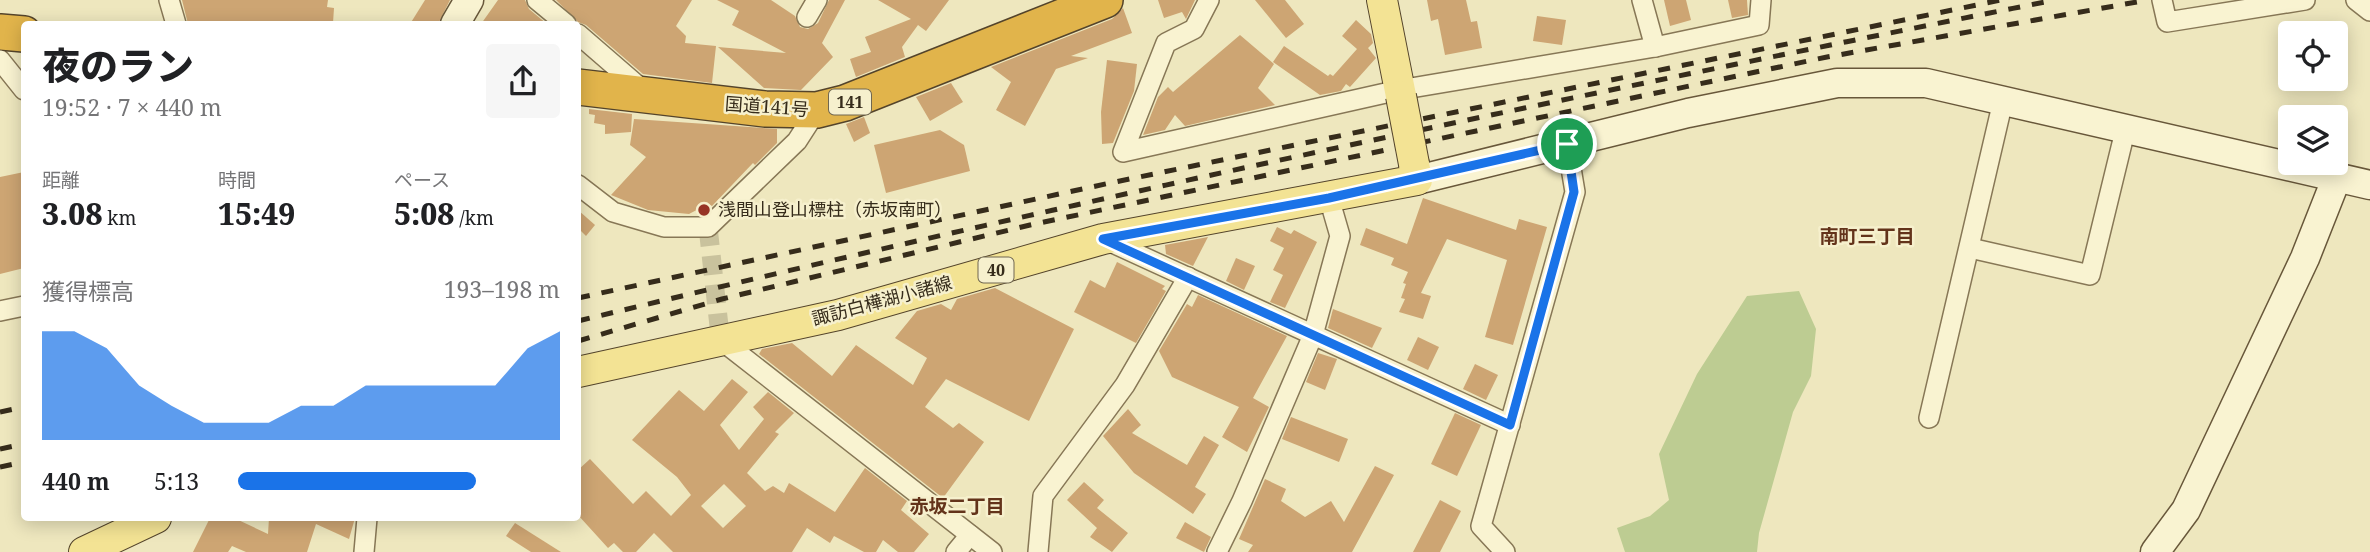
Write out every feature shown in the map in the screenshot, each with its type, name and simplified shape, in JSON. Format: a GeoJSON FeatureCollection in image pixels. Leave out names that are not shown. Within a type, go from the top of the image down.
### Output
{"type":"FeatureCollection","features":[{"type":"Feature","properties":{"kind":"highway","name":"国道141号"},"geometry":{"type":"LineString","coordinates":[[581,87],[765,109],[817,110],[845,103],[1105,0]]}},
{"type":"Feature","properties":{"kind":"highway"},"geometry":{"type":"LineString","coordinates":[[0,32],[21,34]]}},
{"type":"Feature","properties":{"kind":"main road"},"geometry":{"type":"LineString","coordinates":[[1382,0],[1416,172]]}},
{"type":"Feature","properties":{"kind":"main road","name":"諏訪白樺湖小諸線"},"geometry":{"type":"LineString","coordinates":[[581,371],[720,337],[838,315],[1103,239],[1329,198],[1416,172]]}},
{"type":"Feature","properties":{"kind":"main road"},"geometry":{"type":"LineString","coordinates":[[84,552],[150,521]]}},
{"type":"Feature","properties":{"kind":"street"},"geometry":{"type":"LineString","coordinates":[[169,0],[175,21]]}},
{"type":"Feature","properties":{"kind":"street"},"geometry":{"type":"LineString","coordinates":[[457,21],[469,0]]}},
{"type":"Feature","properties":{"kind":"street"},"geometry":{"type":"LineString","coordinates":[[537,0],[562,21]]}},
{"type":"Feature","properties":{"kind":"street"},"geometry":{"type":"LineString","coordinates":[[1209,0],[1194,29],[1166,43],[1123,152],[1400,93],[1655,47],[1759,25],[1760,0]]}},
{"type":"Feature","properties":{"kind":"street"},"geometry":{"type":"LineString","coordinates":[[1642,0],[1655,47]]}},
{"type":"Feature","properties":{"kind":"street"},"geometry":{"type":"LineString","coordinates":[[2356,0],[2370,11]]}},
{"type":"Feature","properties":{"kind":"street"},"geometry":{"type":"LineString","coordinates":[[2164,5],[2167,22],[2299,1]]}},
{"type":"Feature","properties":{"kind":"street"},"geometry":{"type":"LineString","coordinates":[[581,37],[649,95]]}},
{"type":"Feature","properties":{"kind":"street"},"geometry":{"type":"LineString","coordinates":[[0,60],[21,86]]}},
{"type":"Feature","properties":{"kind":"street"},"geometry":{"type":"LineString","coordinates":[[1416,172],[1567,144],[1688,113],[1837,83],[1926,83],[2370,185]]}},
{"type":"Feature","properties":{"kind":"street"},"geometry":{"type":"LineString","coordinates":[[1929,418],[2003,101]]}},
{"type":"Feature","properties":{"kind":"street"},"geometry":{"type":"LineString","coordinates":[[581,187],[613,212],[664,227],[708,228],[797,141],[817,110]]}},
{"type":"Feature","properties":{"kind":"street"},"geometry":{"type":"LineString","coordinates":[[1970,248],[2090,275],[2126,127]]}},
{"type":"Feature","properties":{"kind":"street"},"geometry":{"type":"LineString","coordinates":[[1505,552],[1482,526],[1574,192],[1567,144]]}},
{"type":"Feature","properties":{"kind":"street"},"geometry":{"type":"LineString","coordinates":[[2155,552],[2186,510],[2305,258],[2337,177]]}},
{"type":"Feature","properties":{"kind":"street"},"geometry":{"type":"LineString","coordinates":[[1217,552],[1242,501],[1313,335],[1340,236],[1329,198]]}},
{"type":"Feature","properties":{"kind":"street"},"geometry":{"type":"LineString","coordinates":[[1103,239],[1510,425]]}},
{"type":"Feature","properties":{"kind":"street"},"geometry":{"type":"LineString","coordinates":[[1038,552],[1043,496],[1125,385],[1188,277]]}},
{"type":"Feature","properties":{"kind":"street"},"geometry":{"type":"LineString","coordinates":[[0,311],[21,307]]}},
{"type":"Feature","properties":{"kind":"street"},"geometry":{"type":"LineString","coordinates":[[720,337],[992,552]]}},
{"type":"Feature","properties":{"kind":"street"},"geometry":{"type":"LineString","coordinates":[[364,552],[367,521]]}},
{"type":"Feature","properties":{"kind":"street"},"geometry":{"type":"LineString","coordinates":[[956,552],[970,535]]}},
{"type":"Feature","properties":{"kind":"green space"},"geometry":{"type":"Polygon","coordinates":[[[1799,291],[1816,329],[1811,376],[1793,412],[1759,533],[1757,552],[1625,552],[1617,528],[1650,516],[1669,500],[1659,454],[1697,374],[1747,296],[1799,291]]]}},
{"type":"Feature","properties":{"kind":"building"},"geometry":{"type":"Polygon","coordinates":[[[182,0],[328,0],[327,7],[334,8],[333,21],[187,21],[182,0]]]}},
{"type":"Feature","properties":{"kind":"building"},"geometry":{"type":"Polygon","coordinates":[[[425,0],[450,0],[440,21],[412,21],[425,0]]]}},
{"type":"Feature","properties":{"kind":"building"},"geometry":{"type":"Polygon","coordinates":[[[498,0],[525,0],[529,9],[543,21],[483,21],[498,0]]]}},
{"type":"Feature","properties":{"kind":"building"},"geometry":{"type":"Polygon","coordinates":[[[556,0],[692,0],[676,26],[686,36],[685,43],[716,46],[712,83],[643,74],[586,25],[577,21],[556,0]]]}},
{"type":"Feature","properties":{"kind":"building"},"geometry":{"type":"Polygon","coordinates":[[[717,0],[771,0],[795,16],[800,27],[808,29],[818,23],[829,0],[845,0],[822,43],[833,57],[801,90],[764,88],[718,47],[786,53],[732,25],[739,11],[717,0]]]}},
{"type":"Feature","properties":{"kind":"building"},"geometry":{"type":"Polygon","coordinates":[[[878,0],[949,0],[926,31],[918,25],[902,47],[905,57],[856,77],[850,59],[871,52],[865,37],[911,19],[878,0]]]}},
{"type":"Feature","properties":{"kind":"building"},"geometry":{"type":"Polygon","coordinates":[[[1158,0],[1195,0],[1186,19],[1182,12],[1164,18],[1158,0]]]}},
{"type":"Feature","properties":{"kind":"building"},"geometry":{"type":"Polygon","coordinates":[[[1255,0],[1285,0],[1304,24],[1286,38],[1255,0]]]}},
{"type":"Feature","properties":{"kind":"building"},"geometry":{"type":"Polygon","coordinates":[[[1427,0],[1466,0],[1471,22],[1477,21],[1482,48],[1445,55],[1438,19],[1431,21],[1427,0]]]}},
{"type":"Feature","properties":{"kind":"building"},"geometry":{"type":"Polygon","coordinates":[[[1664,0],[1686,0],[1691,20],[1670,26],[1664,0]]]}},
{"type":"Feature","properties":{"kind":"building"},"geometry":{"type":"Polygon","coordinates":[[[1728,0],[1747,0],[1748,15],[1732,18],[1728,0]]]}},
{"type":"Feature","properties":{"kind":"building"},"geometry":{"type":"Polygon","coordinates":[[[1123,8],[1132,33],[1071,56],[1088,58],[1056,69],[1025,126],[996,110],[1011,82],[991,67],[1112,19],[1123,8]]]}},
{"type":"Feature","properties":{"kind":"building"},"geometry":{"type":"Polygon","coordinates":[[[1537,16],[1566,20],[1562,45],[1533,41],[1537,16]]]}},
{"type":"Feature","properties":{"kind":"building"},"geometry":{"type":"Polygon","coordinates":[[[1356,20],[1371,34],[1373,43],[1368,48],[1376,58],[1350,87],[1346,84],[1341,91],[1320,95],[1273,62],[1284,46],[1328,76],[1333,76],[1357,49],[1342,36],[1356,20]]]}},
{"type":"Feature","properties":{"kind":"building"},"geometry":{"type":"Polygon","coordinates":[[[1240,35],[1274,64],[1258,88],[1275,105],[1185,126],[1175,115],[1165,130],[1143,135],[1158,97],[1168,87],[1173,92],[1240,35]]]}},
{"type":"Feature","properties":{"kind":"building"},"geometry":{"type":"Polygon","coordinates":[[[1107,60],[1137,64],[1134,91],[1113,143],[1102,144],[1101,112],[1107,60]]]}},
{"type":"Feature","properties":{"kind":"building"},"geometry":{"type":"Polygon","coordinates":[[[951,83],[963,102],[930,121],[916,97],[951,83]]]}},
{"type":"Feature","properties":{"kind":"building"},"geometry":{"type":"Polygon","coordinates":[[[589,109],[632,114],[631,132],[605,134],[605,125],[594,123],[595,115],[589,114],[589,109]]]}},
{"type":"Feature","properties":{"kind":"building"},"geometry":{"type":"Polygon","coordinates":[[[864,117],[870,133],[854,142],[846,124],[864,117]]]}},
{"type":"Feature","properties":{"kind":"building"},"geometry":{"type":"Polygon","coordinates":[[[634,119],[777,129],[777,143],[755,165],[753,163],[712,206],[708,204],[689,214],[648,210],[611,195],[646,157],[630,145],[634,119]]]}},
{"type":"Feature","properties":{"kind":"building"},"geometry":{"type":"Polygon","coordinates":[[[940,130],[964,145],[970,171],[886,193],[874,145],[940,130]]]}},
{"type":"Feature","properties":{"kind":"building"},"geometry":{"type":"Polygon","coordinates":[[[21,173],[21,269],[0,274],[0,177],[21,173]]]}},
{"type":"Feature","properties":{"kind":"building"},"geometry":{"type":"Polygon","coordinates":[[[1423,198],[1516,230],[1519,219],[1547,227],[1513,345],[1485,337],[1507,260],[1447,239],[1421,293],[1431,296],[1423,319],[1399,312],[1405,299],[1401,298],[1408,272],[1391,265],[1394,258],[1360,245],[1366,228],[1407,244],[1423,198]]]}},
{"type":"Feature","properties":{"kind":"building"},"geometry":{"type":"Polygon","coordinates":[[[581,213],[595,225],[586,236],[581,231],[581,213]]]}},
{"type":"Feature","properties":{"kind":"building"},"geometry":{"type":"Polygon","coordinates":[[[1277,227],[1291,234],[1294,230],[1317,242],[1285,308],[1270,302],[1283,275],[1273,270],[1284,248],[1270,241],[1277,227]]]}},
{"type":"Feature","properties":{"kind":"building"},"geometry":{"type":"Polygon","coordinates":[[[1208,237],[1193,266],[1166,254],[1165,245],[1208,237]]]}},
{"type":"Feature","properties":{"kind":"building"},"geometry":{"type":"Polygon","coordinates":[[[1236,258],[1255,266],[1244,290],[1226,281],[1236,258]]]}},
{"type":"Feature","properties":{"kind":"building"},"geometry":{"type":"Polygon","coordinates":[[[1117,262],[1165,286],[1162,289],[1166,291],[1136,343],[1074,312],[1090,280],[1105,288],[1117,262]]]}},
{"type":"Feature","properties":{"kind":"building"},"geometry":{"type":"Polygon","coordinates":[[[995,288],[1074,329],[1029,421],[946,379],[925,407],[953,428],[959,423],[984,442],[943,498],[759,354],[762,349],[792,343],[832,376],[856,345],[913,385],[927,358],[895,338],[917,311],[941,304],[951,310],[957,299],[995,288]]]}},
{"type":"Feature","properties":{"kind":"building"},"geometry":{"type":"Polygon","coordinates":[[[1198,295],[1287,336],[1253,398],[1269,407],[1247,452],[1222,437],[1239,407],[1172,377],[1159,351],[1187,304],[1192,307],[1198,295]]]}},
{"type":"Feature","properties":{"kind":"building"},"geometry":{"type":"Polygon","coordinates":[[[1333,309],[1382,328],[1372,348],[1328,328],[1333,309]]]}},
{"type":"Feature","properties":{"kind":"building"},"geometry":{"type":"Polygon","coordinates":[[[1418,337],[1439,347],[1428,370],[1407,360],[1418,337]]]}},
{"type":"Feature","properties":{"kind":"building"},"geometry":{"type":"Polygon","coordinates":[[[1318,353],[1337,359],[1325,390],[1306,382],[1318,353]]]}},
{"type":"Feature","properties":{"kind":"building"},"geometry":{"type":"Polygon","coordinates":[[[1475,364],[1498,375],[1486,400],[1463,389],[1475,364]]]}},
{"type":"Feature","properties":{"kind":"building"},"geometry":{"type":"Polygon","coordinates":[[[732,379],[748,392],[720,425],[739,450],[764,419],[753,407],[768,392],[794,413],[775,432],[779,434],[747,473],[765,491],[773,486],[784,493],[789,483],[835,512],[865,468],[907,501],[901,510],[929,534],[914,552],[898,552],[883,540],[876,552],[864,552],[834,536],[830,543],[807,528],[792,552],[673,552],[654,533],[636,552],[623,552],[614,543],[608,548],[581,518],[581,467],[590,459],[633,504],[646,491],[671,516],[691,495],[677,477],[632,440],[679,390],[704,411],[732,379]],[[724,484],[701,506],[723,528],[746,506],[724,484]]]}},
{"type":"Feature","properties":{"kind":"building"},"geometry":{"type":"Polygon","coordinates":[[[1128,409],[1141,425],[1132,433],[1187,465],[1204,436],[1219,445],[1195,487],[1206,494],[1193,514],[1134,473],[1103,436],[1128,409]]]}},
{"type":"Feature","properties":{"kind":"building"},"geometry":{"type":"Polygon","coordinates":[[[1455,413],[1481,425],[1457,476],[1431,464],[1455,413]]]}},
{"type":"Feature","properties":{"kind":"building"},"geometry":{"type":"Polygon","coordinates":[[[1291,417],[1348,439],[1339,462],[1282,439],[1291,417]]]}},
{"type":"Feature","properties":{"kind":"building"},"geometry":{"type":"Polygon","coordinates":[[[1375,466],[1394,475],[1352,552],[1248,552],[1253,545],[1239,539],[1265,479],[1286,489],[1281,501],[1305,517],[1331,501],[1344,522],[1375,466]]]}},
{"type":"Feature","properties":{"kind":"building"},"geometry":{"type":"Polygon","coordinates":[[[1084,482],[1104,500],[1097,508],[1128,533],[1112,552],[1090,537],[1097,528],[1067,500],[1084,482]]]}},
{"type":"Feature","properties":{"kind":"building"},"geometry":{"type":"Polygon","coordinates":[[[1440,500],[1461,511],[1440,552],[1413,552],[1440,500]]]}},
{"type":"Feature","properties":{"kind":"building"},"geometry":{"type":"Polygon","coordinates":[[[208,521],[240,521],[268,534],[269,521],[354,521],[349,539],[316,524],[307,552],[246,552],[232,546],[228,552],[193,552],[208,521]]]}},
{"type":"Feature","properties":{"kind":"building"},"geometry":{"type":"Polygon","coordinates":[[[1185,522],[1211,537],[1204,552],[1176,538],[1185,522]]]}},
{"type":"Feature","properties":{"kind":"building"},"geometry":{"type":"Polygon","coordinates":[[[515,523],[561,552],[531,552],[506,536],[515,523]]]}},
{"type":"Feature","properties":{"kind":"tunnel"},"geometry":{"type":"LineString","coordinates":[[708,227],[720,335]]}},
{"type":"Feature","properties":{"kind":"railway"},"geometry":{"type":"LineString","coordinates":[[581,297],[1110,183],[2001,0]]}},
{"type":"Feature","properties":{"kind":"railway"},"geometry":{"type":"LineString","coordinates":[[581,320],[1130,193],[1685,75],[2055,0]]}},
{"type":"Feature","properties":{"kind":"railway"},"geometry":{"type":"LineString","coordinates":[[581,340],[722,299],[1030,225],[1827,57],[2148,0]]}},
{"type":"Feature","properties":{"kind":"railway"},"geometry":{"type":"LineString","coordinates":[[0,412],[21,408]]}},
{"type":"Feature","properties":{"kind":"railway"},"geometry":{"type":"LineString","coordinates":[[0,449],[21,445]]}},
{"type":"Feature","properties":{"kind":"railway"},"geometry":{"type":"LineString","coordinates":[[0,467],[21,463]]}},
{"type":"Feature","properties":{"kind":"place","name":"浅間山登山標柱（赤坂南町）"},"geometry":{"type":"Point","coordinates":[704,210]}},
{"type":"Feature","properties":{"kind":"district","name":"南町三丁目"},"geometry":{"type":"Point","coordinates":[1867,236]}},
{"type":"Feature","properties":{"kind":"district","name":"赤坂二丁目"},"geometry":{"type":"Point","coordinates":[957,506]}},
{"type":"Feature","properties":{"kind":"route"},"geometry":{"type":"LineString","coordinates":[[1567,144],[1574,192],[1510,425],[1103,239],[1417,180],[1567,144]]}}]}
